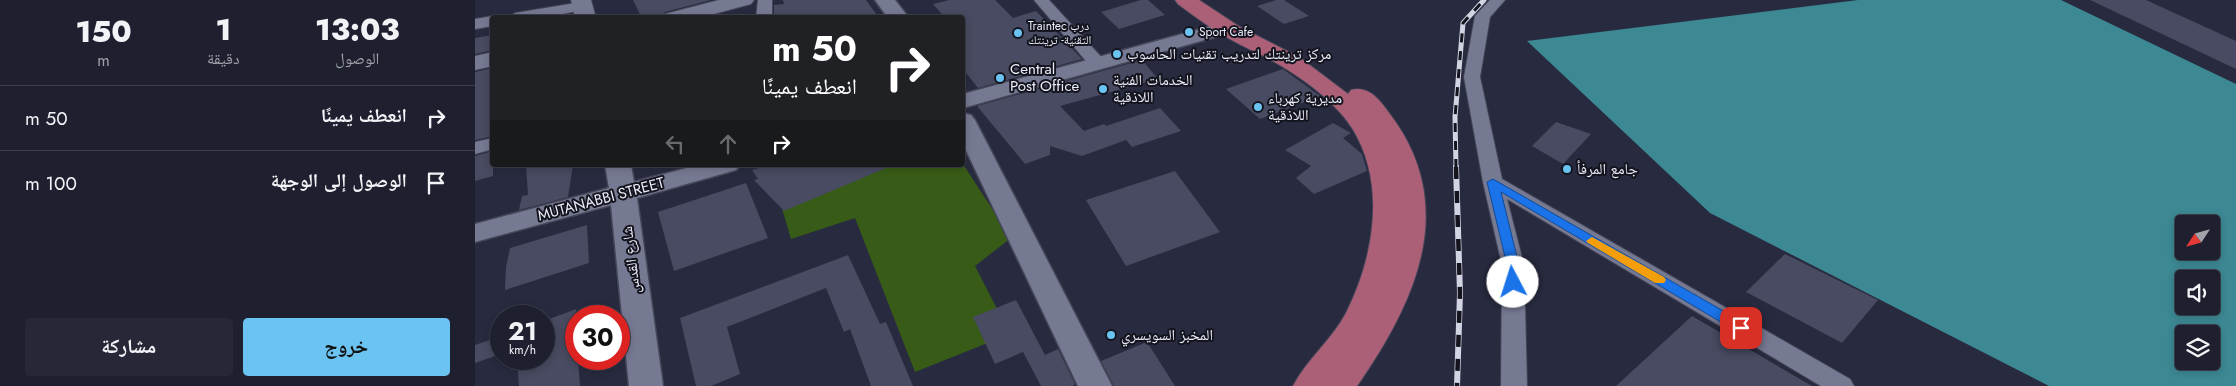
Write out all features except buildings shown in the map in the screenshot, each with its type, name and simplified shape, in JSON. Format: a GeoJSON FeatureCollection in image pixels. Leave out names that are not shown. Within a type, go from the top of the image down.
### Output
{"type":"FeatureCollection","features":[{"type":"Feature","properties":{"kind":"main road"},"geometry":{"type":"LineString","coordinates":[[684,15],[744,0]]}},
{"type":"Feature","properties":{"kind":"main road"},"geometry":{"type":"LineString","coordinates":[[1185,0],[1226,28],[1285,58],[1344,103],[1364,126],[1376,150],[1385,178],[1389,209],[1386,243],[1377,278],[1360,316],[1334,356],[1310,386]]}},
{"type":"Feature","properties":{"kind":"main road"},"geometry":{"type":"LineString","coordinates":[[1207,0],[1309,60],[1334,76],[1362,98],[1391,133],[1407,168],[1413,199],[1413,225],[1409,252],[1401,280],[1355,365],[1338,386]]}},
{"type":"Feature","properties":{"kind":"main road"},"geometry":{"type":"LineString","coordinates":[[475,63],[490,60]]}},
{"type":"Feature","properties":{"kind":"street"},"geometry":{"type":"LineString","coordinates":[[764,15],[765,0]]}},
{"type":"Feature","properties":{"kind":"street"},"geometry":{"type":"LineString","coordinates":[[885,0],[897,15]]}},
{"type":"Feature","properties":{"kind":"street"},"geometry":{"type":"LineString","coordinates":[[1041,0],[1098,64]]}},
{"type":"Feature","properties":{"kind":"street"},"geometry":{"type":"LineString","coordinates":[[1498,0],[1483,16],[1472,77],[1493,182],[1513,265],[1514,386]]}},
{"type":"Feature","properties":{"kind":"street"},"geometry":{"type":"LineString","coordinates":[[535,15],[583,8]]}},
{"type":"Feature","properties":{"kind":"street"},"geometry":{"type":"LineString","coordinates":[[475,24],[490,22]]}},
{"type":"Feature","properties":{"kind":"street"},"geometry":{"type":"LineString","coordinates":[[965,100],[1226,28]]}},
{"type":"Feature","properties":{"kind":"street"},"geometry":{"type":"LineString","coordinates":[[965,124],[1095,386]]}},
{"type":"Feature","properties":{"kind":"street"},"geometry":{"type":"LineString","coordinates":[[475,148],[490,144]]}},
{"type":"Feature","properties":{"kind":"street","name":"MUTANABBI STREET"},"geometry":{"type":"LineString","coordinates":[[475,233],[621,179],[712,167]]}},
{"type":"Feature","properties":{"kind":"street","name":"شارع القدس"},"geometry":{"type":"LineString","coordinates":[[621,179],[646,386]]}},
{"type":"Feature","properties":{"kind":"street"},"geometry":{"type":"LineString","coordinates":[[1493,182],[1841,386]]}},
{"type":"Feature","properties":{"kind":"green space"},"geometry":{"type":"Polygon","coordinates":[[[881,167],[965,167],[1011,238],[975,266],[1010,334],[915,372],[855,218],[791,239],[778,195],[881,167]]]}},
{"type":"Feature","properties":{"kind":"shaded area"},"geometry":{"type":"Polygon","coordinates":[[[1858,0],[2061,0],[2236,84],[2236,386],[2049,386],[1710,213],[1527,41],[1858,0]]]}},
{"type":"Feature","properties":{"kind":"railway"},"geometry":{"type":"LineString","coordinates":[[1456,168],[1455,117],[1463,23],[1484,0]]}},
{"type":"Feature","properties":{"kind":"railway"},"geometry":{"type":"LineString","coordinates":[[1456,167],[1460,293],[1457,386]]}},
{"type":"Feature","properties":{"kind":"slow traffic"},"geometry":{"type":"LineString","coordinates":[[1592,241],[1659,280]]}},
{"type":"Feature","properties":{"kind":"place","name":"Sport Cafe"},"geometry":{"type":"Point","coordinates":[1189,32]}},
{"type":"Feature","properties":{"kind":"place","name":"Traintec درب التقنية- ترينتك"},"geometry":{"type":"Point","coordinates":[1018,33]}},
{"type":"Feature","properties":{"kind":"place","name":"مركز ترينتك لتدريب تقنيات الحاسوب"},"geometry":{"type":"Point","coordinates":[1117,54]}},
{"type":"Feature","properties":{"kind":"place","name":"Central Post Office"},"geometry":{"type":"Point","coordinates":[1000,78]}},
{"type":"Feature","properties":{"kind":"place","name":"الخدمات الفنية اللاذقية"},"geometry":{"type":"Point","coordinates":[1103,89]}},
{"type":"Feature","properties":{"kind":"place","name":"مديرية كهرباء اللاذقية"},"geometry":{"type":"Point","coordinates":[1258,107]}},
{"type":"Feature","properties":{"kind":"place","name":"جامع المرفأ"},"geometry":{"type":"Point","coordinates":[1567,169]}},
{"type":"Feature","properties":{"kind":"place","name":"المخبز السويسري"},"geometry":{"type":"Point","coordinates":[1111,335]}},
{"type":"Feature","properties":{"kind":"route"},"geometry":{"type":"LineString","coordinates":[[1513,282],[1513,265],[1493,182],[1741,328]]}}]}
